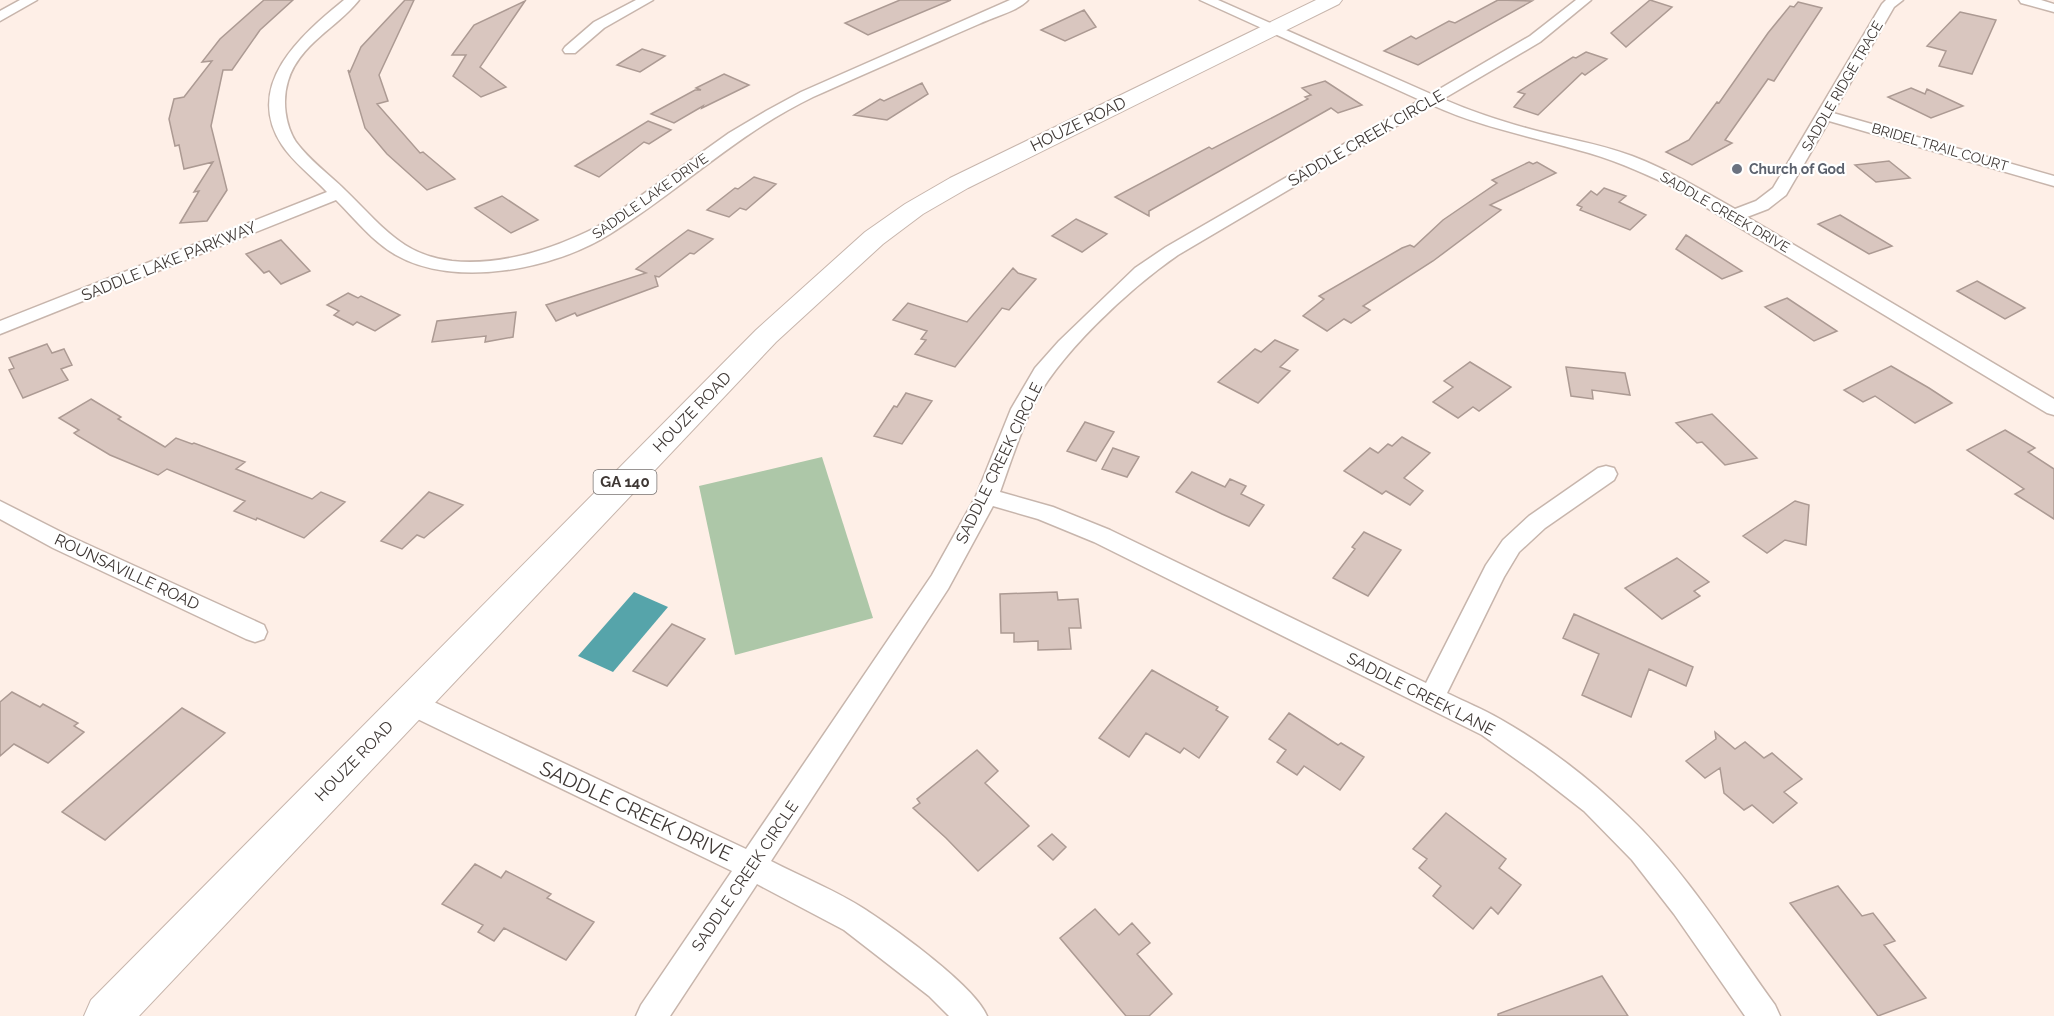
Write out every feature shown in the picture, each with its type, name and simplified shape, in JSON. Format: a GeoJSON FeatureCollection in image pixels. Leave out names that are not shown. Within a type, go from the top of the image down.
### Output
{"type":"FeatureCollection","features":[{"type":"Feature","properties":{"kind":"main road","name":"HOUZE ROAD"},"geometry":{"type":"LineString","coordinates":[[107,1016],[766,336],[874,238],[914,209],[959,183],[1332,0]]}},
{"type":"Feature","properties":{"kind":"street"},"geometry":{"type":"LineString","coordinates":[[0,17],[30,0]]}},
{"type":"Feature","properties":{"kind":"street","name":"SADDLE LAKE DRIVE"},"geometry":{"type":"LineString","coordinates":[[352,0],[318,28],[300,47],[286,67],[278,87],[275,108],[279,127],[289,144],[393,245],[423,260],[450,265],[488,266],[522,262],[558,252],[603,231],[735,136],[771,114],[806,95],[1021,0]]}},
{"type":"Feature","properties":{"kind":"street"},"geometry":{"type":"LineString","coordinates":[[570,50],[599,26],[646,0]]}},
{"type":"Feature","properties":{"kind":"street"},"geometry":{"type":"LineString","coordinates":[[1207,0],[1272,30]]}},
{"type":"Feature","properties":{"kind":"street","name":"SADDLE CREEK CIRCLE"},"geometry":{"type":"LineString","coordinates":[[652,1016],[940,582],[987,496],[1021,409],[1042,373],[1066,345],[1141,272],[1172,250],[1535,39],[1584,0]]}},
{"type":"Feature","properties":{"kind":"street","name":"SADDLE RIDGE TRACE"},"geometry":{"type":"LineString","coordinates":[[1734,215],[1762,205],[1780,191],[1889,4],[1896,0]]}},
{"type":"Feature","properties":{"kind":"street"},"geometry":{"type":"LineString","coordinates":[[2026,0],[2054,8]]}},
{"type":"Feature","properties":{"kind":"street","name":"SADDLE CREEK DRIVE"},"geometry":{"type":"LineString","coordinates":[[1272,30],[1431,100],[1492,123],[1627,159],[1676,181],[2054,408]]}},
{"type":"Feature","properties":{"kind":"street","name":"BRIDEL TRAIL COURT"},"geometry":{"type":"LineString","coordinates":[[1825,115],[2054,181]]}},
{"type":"Feature","properties":{"kind":"street","name":"SADDLE LAKE PARKWAY"},"geometry":{"type":"LineString","coordinates":[[0,328],[339,193]]}},
{"type":"Feature","properties":{"kind":"street"},"geometry":{"type":"LineString","coordinates":[[1432,698],[1494,572],[1511,546],[1537,522],[1606,474]]}},
{"type":"Feature","properties":{"kind":"street","name":"SADDLE CREEK LANE"},"geometry":{"type":"LineString","coordinates":[[987,496],[1045,513],[1102,536],[1432,698],[1500,733],[1544,762],[1595,803],[1642,851],[1764,1016]]}},
{"type":"Feature","properties":{"kind":"street","name":"ROUNSAVILLE ROAD"},"geometry":{"type":"LineString","coordinates":[[0,509],[61,542],[255,632]]}},
{"type":"Feature","properties":{"kind":"street","name":"SADDLE CREEK DRIVE"},"geometry":{"type":"LineString","coordinates":[[410,703],[752,866],[855,920],[940,985],[970,1016]]}},
{"type":"Feature","properties":{"kind":"green space"},"geometry":{"type":"Polygon","coordinates":[[[822,457],[873,618],[735,655],[699,486],[822,457]]]}},
{"type":"Feature","properties":{"kind":"water"},"geometry":{"type":"Polygon","coordinates":[[[634,592],[668,607],[613,672],[578,656],[634,592]]]}},
{"type":"Feature","properties":{"kind":"building"},"geometry":{"type":"Polygon","coordinates":[[[264,0],[293,0],[260,30],[232,70],[223,70],[211,126],[227,190],[207,221],[180,223],[199,191],[194,192],[213,162],[184,169],[179,145],[175,146],[169,119],[174,99],[184,97],[212,61],[202,62],[220,39],[264,0]]]}},
{"type":"Feature","properties":{"kind":"building"},"geometry":{"type":"Polygon","coordinates":[[[405,0],[414,0],[379,75],[388,101],[377,104],[420,153],[423,152],[455,179],[427,190],[387,154],[365,128],[348,70],[350,72],[361,47],[405,0]]]}},
{"type":"Feature","properties":{"kind":"building"},"geometry":{"type":"Polygon","coordinates":[[[900,0],[951,0],[868,35],[845,23],[900,0]]]}},
{"type":"Feature","properties":{"kind":"building"},"geometry":{"type":"Polygon","coordinates":[[[1498,0],[1532,1],[1418,65],[1384,51],[1411,36],[1416,39],[1449,21],[1455,23],[1498,0]]]}},
{"type":"Feature","properties":{"kind":"building"},"geometry":{"type":"Polygon","coordinates":[[[1650,0],[1672,7],[1626,47],[1611,33],[1650,0]]]}},
{"type":"Feature","properties":{"kind":"building"},"geometry":{"type":"Polygon","coordinates":[[[525,1],[480,67],[506,87],[481,97],[453,76],[466,55],[452,55],[474,25],[525,1]]]}},
{"type":"Feature","properties":{"kind":"building"},"geometry":{"type":"Polygon","coordinates":[[[1798,2],[1822,8],[1774,81],[1768,79],[1725,140],[1732,143],[1692,165],[1666,152],[1689,140],[1717,102],[1719,103],[1768,33],[1790,6],[1794,7],[1798,2]]]}},
{"type":"Feature","properties":{"kind":"building"},"geometry":{"type":"Polygon","coordinates":[[[1084,10],[1096,27],[1065,41],[1041,30],[1084,10]]]}},
{"type":"Feature","properties":{"kind":"building"},"geometry":{"type":"Polygon","coordinates":[[[1960,12],[1996,20],[1972,74],[1939,66],[1946,51],[1927,46],[1960,12]]]}},
{"type":"Feature","properties":{"kind":"building"},"geometry":{"type":"Polygon","coordinates":[[[642,49],[665,56],[640,72],[617,65],[642,49]]]}},
{"type":"Feature","properties":{"kind":"building"},"geometry":{"type":"Polygon","coordinates":[[[1586,52],[1607,59],[1585,75],[1582,73],[1538,115],[1514,107],[1525,94],[1518,92],[1573,57],[1576,58],[1586,52]]]}},
{"type":"Feature","properties":{"kind":"building"},"geometry":{"type":"Polygon","coordinates":[[[724,74],[749,85],[702,108],[703,106],[674,123],[651,114],[695,90],[701,90],[696,88],[724,74]]]}},
{"type":"Feature","properties":{"kind":"building"},"geometry":{"type":"Polygon","coordinates":[[[1325,81],[1362,105],[1338,113],[1331,108],[1149,211],[1149,216],[1115,197],[1209,147],[1212,149],[1308,99],[1305,97],[1311,95],[1302,88],[1325,81]]]}},
{"type":"Feature","properties":{"kind":"building"},"geometry":{"type":"Polygon","coordinates":[[[922,83],[928,94],[887,120],[854,115],[880,99],[884,101],[922,83]]]}},
{"type":"Feature","properties":{"kind":"building"},"geometry":{"type":"Polygon","coordinates":[[[1911,88],[1925,94],[1927,89],[1963,106],[1931,118],[1888,97],[1911,88]]]}},
{"type":"Feature","properties":{"kind":"building"},"geometry":{"type":"Polygon","coordinates":[[[648,121],[671,130],[649,144],[644,142],[599,177],[575,166],[648,121]]]}},
{"type":"Feature","properties":{"kind":"building"},"geometry":{"type":"Polygon","coordinates":[[[1889,161],[1910,178],[1876,182],[1855,165],[1889,161]]]}},
{"type":"Feature","properties":{"kind":"building"},"geometry":{"type":"Polygon","coordinates":[[[1529,162],[1533,164],[1537,162],[1556,173],[1490,205],[1501,210],[1433,261],[1363,306],[1370,310],[1351,323],[1344,319],[1327,331],[1303,316],[1324,299],[1319,296],[1402,248],[1410,245],[1414,247],[1443,220],[1497,183],[1492,180],[1529,162]]]}},
{"type":"Feature","properties":{"kind":"building"},"geometry":{"type":"Polygon","coordinates":[[[754,177],[776,184],[746,210],[740,208],[729,217],[707,210],[735,188],[738,189],[754,177]]]}},
{"type":"Feature","properties":{"kind":"building"},"geometry":{"type":"Polygon","coordinates":[[[1604,188],[1626,196],[1619,202],[1646,215],[1630,230],[1580,210],[1582,207],[1577,205],[1591,191],[1597,195],[1604,188]]]}},
{"type":"Feature","properties":{"kind":"building"},"geometry":{"type":"Polygon","coordinates":[[[502,196],[538,220],[511,233],[475,208],[502,196]]]}},
{"type":"Feature","properties":{"kind":"building"},"geometry":{"type":"Polygon","coordinates":[[[1840,215],[1892,246],[1869,254],[1818,224],[1840,215]]]}},
{"type":"Feature","properties":{"kind":"building"},"geometry":{"type":"Polygon","coordinates":[[[1076,219],[1107,234],[1082,252],[1052,236],[1076,219]]]}},
{"type":"Feature","properties":{"kind":"building"},"geometry":{"type":"Polygon","coordinates":[[[688,230],[713,239],[659,277],[655,276],[658,286],[577,316],[575,313],[556,321],[546,305],[646,273],[636,269],[688,230]]]}},
{"type":"Feature","properties":{"kind":"building"},"geometry":{"type":"Polygon","coordinates":[[[1686,235],[1742,271],[1722,279],[1676,249],[1686,235]]]}},
{"type":"Feature","properties":{"kind":"building"},"geometry":{"type":"Polygon","coordinates":[[[281,240],[310,271],[281,284],[269,271],[264,273],[246,254],[281,240]]]}},
{"type":"Feature","properties":{"kind":"building"},"geometry":{"type":"Polygon","coordinates":[[[1013,268],[1018,273],[1036,279],[1009,310],[1002,308],[955,367],[915,354],[926,340],[921,339],[927,331],[893,320],[908,303],[967,322],[1013,268]]]}},
{"type":"Feature","properties":{"kind":"building"},"geometry":{"type":"Polygon","coordinates":[[[1977,281],[2025,308],[2005,319],[1957,291],[1977,281]]]}},
{"type":"Feature","properties":{"kind":"building"},"geometry":{"type":"Polygon","coordinates":[[[348,293],[358,298],[361,296],[400,315],[375,331],[357,322],[353,325],[334,315],[339,311],[327,305],[348,293]]]}},
{"type":"Feature","properties":{"kind":"building"},"geometry":{"type":"Polygon","coordinates":[[[1787,298],[1837,331],[1814,341],[1765,307],[1787,298]]]}},
{"type":"Feature","properties":{"kind":"building"},"geometry":{"type":"Polygon","coordinates":[[[516,312],[513,337],[485,342],[486,336],[432,342],[437,321],[516,312]]]}},
{"type":"Feature","properties":{"kind":"building"},"geometry":{"type":"Polygon","coordinates":[[[1275,340],[1298,350],[1280,367],[1290,371],[1258,403],[1218,382],[1255,349],[1261,352],[1275,340]]]}},
{"type":"Feature","properties":{"kind":"building"},"geometry":{"type":"Polygon","coordinates":[[[47,344],[52,353],[64,349],[72,365],[61,369],[68,380],[23,398],[9,370],[14,368],[9,358],[47,344]]]}},
{"type":"Feature","properties":{"kind":"building"},"geometry":{"type":"Polygon","coordinates":[[[1470,362],[1511,387],[1479,411],[1473,407],[1458,418],[1433,402],[1453,387],[1444,381],[1470,362]]]}},
{"type":"Feature","properties":{"kind":"building"},"geometry":{"type":"Polygon","coordinates":[[[1891,366],[1952,403],[1915,423],[1875,396],[1863,402],[1844,390],[1891,366]]]}},
{"type":"Feature","properties":{"kind":"building"},"geometry":{"type":"Polygon","coordinates":[[[1566,367],[1625,373],[1630,395],[1592,390],[1593,399],[1571,396],[1566,367]]]}},
{"type":"Feature","properties":{"kind":"building"},"geometry":{"type":"Polygon","coordinates":[[[906,393],[932,401],[902,444],[874,436],[894,406],[897,407],[906,393]]]}},
{"type":"Feature","properties":{"kind":"building"},"geometry":{"type":"Polygon","coordinates":[[[91,399],[121,417],[118,419],[165,447],[176,438],[194,443],[245,462],[236,469],[312,499],[321,492],[345,502],[304,538],[257,518],[256,520],[234,511],[245,501],[167,469],[158,475],[110,455],[78,436],[74,433],[79,430],[59,418],[91,399]]]}},
{"type":"Feature","properties":{"kind":"building"},"geometry":{"type":"Polygon","coordinates":[[[1712,414],[1757,458],[1725,465],[1702,442],[1697,443],[1676,423],[1712,414]]]}},
{"type":"Feature","properties":{"kind":"building"},"geometry":{"type":"Polygon","coordinates":[[[1085,422],[1114,432],[1096,461],[1067,451],[1085,422]]]}},
{"type":"Feature","properties":{"kind":"building"},"geometry":{"type":"Polygon","coordinates":[[[2005,430],[2035,448],[2028,452],[2054,469],[2054,519],[2015,494],[2024,489],[1967,450],[2005,430]]]}},
{"type":"Feature","properties":{"kind":"building"},"geometry":{"type":"Polygon","coordinates":[[[1402,437],[1430,453],[1404,478],[1423,491],[1410,505],[1386,491],[1382,494],[1344,471],[1370,448],[1378,453],[1388,444],[1392,446],[1402,437]]]}},
{"type":"Feature","properties":{"kind":"building"},"geometry":{"type":"Polygon","coordinates":[[[1113,448],[1139,457],[1127,477],[1102,469],[1113,448]]]}},
{"type":"Feature","properties":{"kind":"building"},"geometry":{"type":"Polygon","coordinates":[[[1192,472],[1225,487],[1230,479],[1246,486],[1241,494],[1264,505],[1249,526],[1222,514],[1176,492],[1192,472]]]}},
{"type":"Feature","properties":{"kind":"building"},"geometry":{"type":"Polygon","coordinates":[[[429,492],[463,505],[424,538],[417,535],[402,549],[381,541],[429,492]]]}},
{"type":"Feature","properties":{"kind":"building"},"geometry":{"type":"Polygon","coordinates":[[[1795,501],[1809,505],[1806,545],[1785,540],[1767,553],[1743,536],[1795,501]]]}},
{"type":"Feature","properties":{"kind":"building"},"geometry":{"type":"Polygon","coordinates":[[[1364,532],[1401,550],[1368,596],[1333,578],[1355,549],[1352,547],[1364,532]]]}},
{"type":"Feature","properties":{"kind":"building"},"geometry":{"type":"Polygon","coordinates":[[[1677,558],[1709,582],[1694,591],[1700,596],[1662,619],[1625,588],[1677,558]]]}},
{"type":"Feature","properties":{"kind":"building"},"geometry":{"type":"Polygon","coordinates":[[[1057,592],[1058,600],[1078,599],[1081,628],[1069,628],[1071,649],[1038,650],[1038,641],[1014,642],[1014,633],[1001,633],[1000,594],[1057,592]]]}},
{"type":"Feature","properties":{"kind":"building"},"geometry":{"type":"Polygon","coordinates":[[[1574,614],[1693,667],[1686,686],[1649,669],[1631,717],[1582,695],[1599,654],[1563,638],[1574,614]]]}},
{"type":"Feature","properties":{"kind":"building"},"geometry":{"type":"Polygon","coordinates":[[[672,624],[705,639],[667,686],[633,671],[672,624]]]}},
{"type":"Feature","properties":{"kind":"building"},"geometry":{"type":"Polygon","coordinates":[[[1152,670],[1218,707],[1216,710],[1228,717],[1199,758],[1184,748],[1180,753],[1146,733],[1129,757],[1099,738],[1152,670]]]}},
{"type":"Feature","properties":{"kind":"building"},"geometry":{"type":"Polygon","coordinates":[[[12,692],[40,707],[43,704],[78,723],[74,726],[84,732],[48,763],[14,744],[0,756],[0,702],[12,692]]]}},
{"type":"Feature","properties":{"kind":"building"},"geometry":{"type":"Polygon","coordinates":[[[182,708],[225,733],[105,840],[62,812],[182,708]]]}},
{"type":"Feature","properties":{"kind":"building"},"geometry":{"type":"Polygon","coordinates":[[[1289,713],[1338,745],[1341,743],[1364,757],[1340,790],[1304,766],[1297,775],[1277,762],[1286,750],[1269,739],[1289,713]]]}},
{"type":"Feature","properties":{"kind":"building"},"geometry":{"type":"Polygon","coordinates":[[[1715,732],[1735,749],[1745,742],[1764,758],[1772,753],[1802,779],[1784,792],[1797,803],[1773,823],[1752,805],[1744,810],[1724,793],[1720,768],[1705,778],[1686,761],[1716,739],[1715,732]]]}},
{"type":"Feature","properties":{"kind":"building"},"geometry":{"type":"Polygon","coordinates":[[[977,750],[998,771],[985,783],[1029,826],[978,871],[913,808],[920,803],[917,799],[977,750]]]}},
{"type":"Feature","properties":{"kind":"building"},"geometry":{"type":"Polygon","coordinates":[[[1446,813],[1506,859],[1499,868],[1521,885],[1498,914],[1491,907],[1473,929],[1433,896],[1441,886],[1419,868],[1427,859],[1413,849],[1446,813]]]}},
{"type":"Feature","properties":{"kind":"building"},"geometry":{"type":"Polygon","coordinates":[[[1052,834],[1066,847],[1053,860],[1038,846],[1052,834]]]}},
{"type":"Feature","properties":{"kind":"building"},"geometry":{"type":"Polygon","coordinates":[[[475,864],[501,878],[506,871],[551,894],[547,898],[594,922],[566,960],[504,928],[494,941],[478,932],[483,925],[442,904],[475,864]]]}},
{"type":"Feature","properties":{"kind":"building"},"geometry":{"type":"Polygon","coordinates":[[[1838,886],[1862,916],[1873,913],[1895,941],[1884,945],[1926,998],[1878,1016],[1790,903],[1838,886]]]}},
{"type":"Feature","properties":{"kind":"building"},"geometry":{"type":"Polygon","coordinates":[[[1095,909],[1119,935],[1132,923],[1150,943],[1137,954],[1172,994],[1149,1016],[1126,1016],[1060,938],[1095,909]]]}},
{"type":"Feature","properties":{"kind":"building"},"geometry":{"type":"Polygon","coordinates":[[[1602,976],[1628,1016],[1498,1016],[1498,1014],[1602,976]]]}},
{"type":"Feature","properties":{"kind":"place","name":"Church of God"},"geometry":{"type":"Point","coordinates":[1737,169]}}]}
